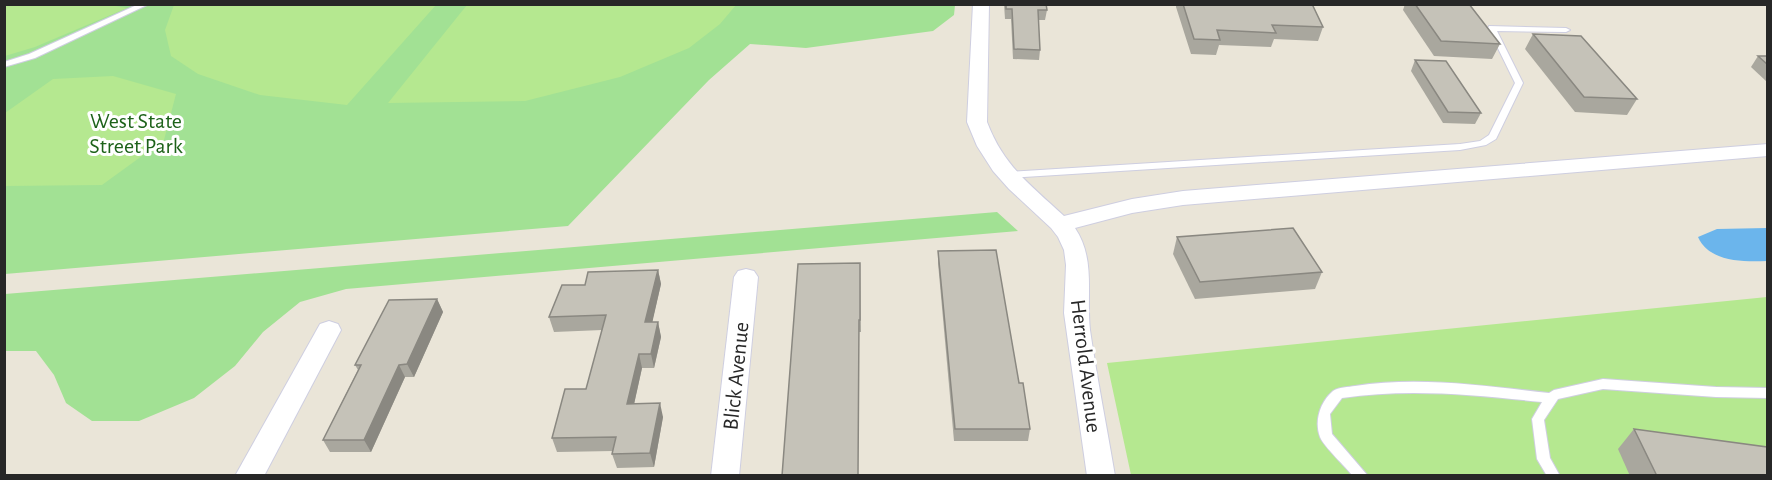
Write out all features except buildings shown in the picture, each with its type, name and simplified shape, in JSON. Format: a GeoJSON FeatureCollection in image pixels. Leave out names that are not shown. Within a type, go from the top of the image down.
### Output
{"type":"FeatureCollection","features":[{"type":"Feature","properties":{"kind":"street","name":"Herrold Avenue"},"geometry":{"type":"LineString","coordinates":[[981,4],[977,123],[988,151],[1006,175],[1061,224],[1076,250],[1078,333],[1101,476]]}},
{"type":"Feature","properties":{"kind":"street"},"geometry":{"type":"LineString","coordinates":[[1061,224],[1132,206],[1183,198],[1767,150]]}},
{"type":"Feature","properties":{"kind":"street","name":"Blick Avenue"},"geometry":{"type":"LineString","coordinates":[[725,476],[746,277]]}},
{"type":"Feature","properties":{"kind":"street"},"geometry":{"type":"LineString","coordinates":[[249,476],[329,330]]}},
{"type":"Feature","properties":{"kind":"lane"},"geometry":{"type":"LineString","coordinates":[[4,65],[32,56],[146,4]]}},
{"type":"Feature","properties":{"kind":"lane"},"geometry":{"type":"LineString","coordinates":[[1006,175],[1460,147],[1483,142],[1493,137],[1519,83],[1492,28],[1566,30]]}},
{"type":"Feature","properties":{"kind":"lane"},"geometry":{"type":"LineString","coordinates":[[1362,476],[1326,436],[1324,413],[1338,394],[1371,387],[1476,390],[1550,398],[1603,384],[1766,394]]}},
{"type":"Feature","properties":{"kind":"lane"},"geometry":{"type":"LineString","coordinates":[[1550,398],[1538,419],[1544,459],[1554,476]]}},
{"type":"Feature","properties":{"kind":"green space"},"geometry":{"type":"Polygon","coordinates":[[[174,4],[436,5],[347,105],[260,95],[198,74],[171,56],[165,30],[174,4]]]}},
{"type":"Feature","properties":{"kind":"green space","name":"West State Street Park"},"geometry":{"type":"Polygon","coordinates":[[[5,5],[955,5],[954,15],[933,31],[806,48],[750,44],[709,80],[568,226],[5,274],[5,5]]]}},
{"type":"Feature","properties":{"kind":"green space"},"geometry":{"type":"Polygon","coordinates":[[[5,5],[110,5],[127,8],[35,47],[5,56],[5,5]]]}},
{"type":"Feature","properties":{"kind":"green space"},"geometry":{"type":"Polygon","coordinates":[[[467,5],[736,5],[720,24],[689,48],[620,77],[525,101],[388,103],[467,5]]]}},
{"type":"Feature","properties":{"kind":"green space"},"geometry":{"type":"Polygon","coordinates":[[[113,76],[176,94],[164,140],[102,185],[5,186],[5,113],[53,79],[113,76]]]}},
{"type":"Feature","properties":{"kind":"green space"},"geometry":{"type":"Polygon","coordinates":[[[997,212],[1018,231],[346,289],[300,302],[263,332],[235,366],[194,398],[139,421],[92,421],[66,403],[54,375],[36,351],[5,351],[5,294],[997,212]]]}},
{"type":"Feature","properties":{"kind":"green space"},"geometry":{"type":"Polygon","coordinates":[[[1767,297],[1767,475],[1131,475],[1107,363],[1767,297]]]}},
{"type":"Feature","properties":{"kind":"water"},"geometry":{"type":"Polygon","coordinates":[[[1767,228],[1767,261],[1728,259],[1718,256],[1703,245],[1698,237],[1717,229],[1767,228]]]}}]}
